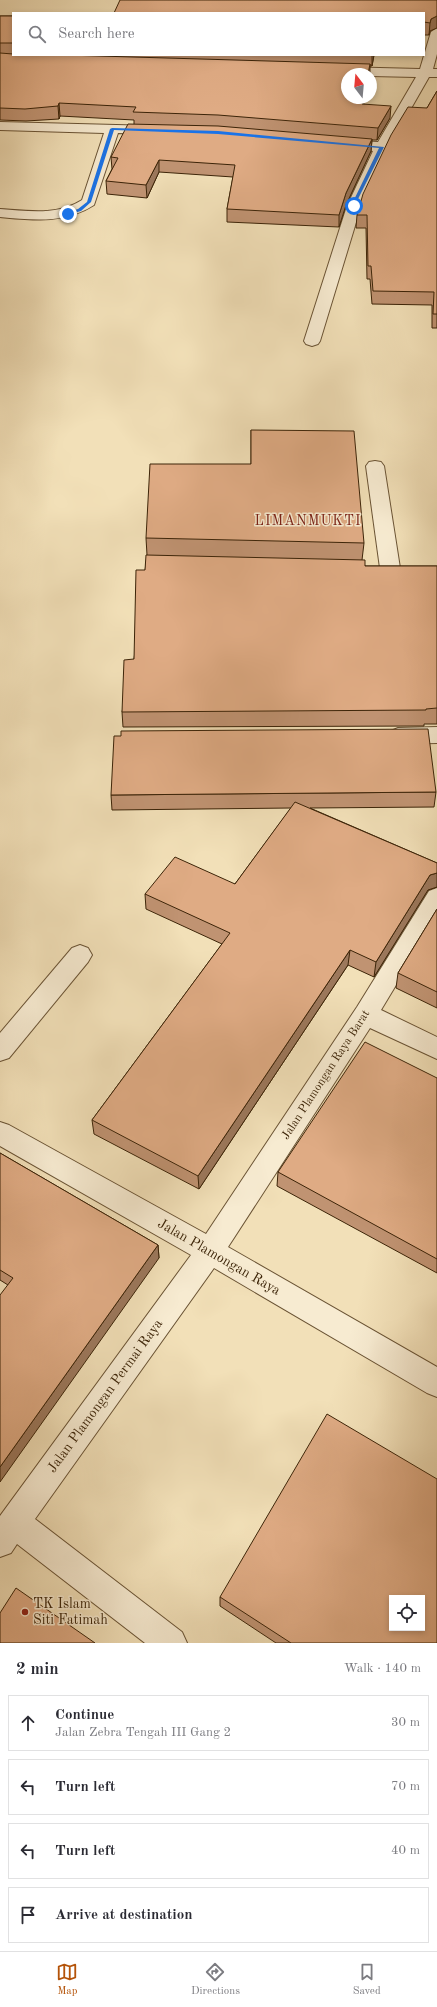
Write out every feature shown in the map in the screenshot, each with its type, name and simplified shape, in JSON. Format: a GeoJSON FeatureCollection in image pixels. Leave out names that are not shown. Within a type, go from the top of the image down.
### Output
{"type":"FeatureCollection","features":[{"type":"Feature","properties":{"kind":"street"},"geometry":{"type":"LineString","coordinates":[[312,341],[354,206],[382,147],[431,73],[437,32]]}},
{"type":"Feature","properties":{"kind":"street"},"geometry":{"type":"LineString","coordinates":[[324,70],[431,73]]}},
{"type":"Feature","properties":{"kind":"street"},"geometry":{"type":"LineString","coordinates":[[0,126],[168,130]]}},
{"type":"Feature","properties":{"kind":"street"},"geometry":{"type":"LineString","coordinates":[[0,213],[53,216],[80,210],[89,202],[112,129]]}},
{"type":"Feature","properties":{"kind":"street"},"geometry":{"type":"LineString","coordinates":[[326,142],[382,147]]}},
{"type":"Feature","properties":{"kind":"street"},"geometry":{"type":"LineString","coordinates":[[375,466],[390,568]]}},
{"type":"Feature","properties":{"kind":"street"},"geometry":{"type":"LineString","coordinates":[[382,736],[437,735]]}},
{"type":"Feature","properties":{"kind":"street","name":"Jalan Plamongan Raya Barat"},"geometry":{"type":"LineString","coordinates":[[210,1251],[366,1014],[437,897]]}},
{"type":"Feature","properties":{"kind":"street"},"geometry":{"type":"LineString","coordinates":[[0,1051],[80,955]]}},
{"type":"Feature","properties":{"kind":"street"},"geometry":{"type":"LineString","coordinates":[[366,1014],[437,1049]]}},
{"type":"Feature","properties":{"kind":"street","name":"Jalan Plamongan Raya"},"geometry":{"type":"LineString","coordinates":[[0,1133],[210,1251],[437,1383]]}},
{"type":"Feature","properties":{"kind":"street","name":"Jalan Plamongan Permai Raya"},"geometry":{"type":"LineString","coordinates":[[7,1532],[210,1251]]}},
{"type":"Feature","properties":{"kind":"street"},"geometry":{"type":"LineString","coordinates":[[7,1532],[171,1643]]}},
{"type":"Feature","properties":{"kind":"building"},"geometry":{"type":"Polygon","coordinates":[[[120,0],[437,0],[437,16],[431,19],[430,23],[425,22],[425,12],[114,12],[120,0]]]}},
{"type":"Feature","properties":{"kind":"building"},"geometry":{"type":"Polygon","coordinates":[[[0,16],[12,16],[12,43],[0,43],[0,16]]]}},
{"type":"Feature","properties":{"kind":"building"},"geometry":{"type":"Polygon","coordinates":[[[0,53],[12,54],[12,56],[99,56],[370,64],[369,68],[341,68],[341,104],[391,106],[378,128],[218,115],[133,112],[136,107],[59,103],[58,106],[25,109],[0,108],[0,53]]]}},
{"type":"Feature","properties":{"kind":"building"},"geometry":{"type":"Polygon","coordinates":[[[437,91],[437,314],[433,314],[434,292],[373,291],[371,266],[368,266],[367,215],[357,215],[363,194],[391,135],[408,107],[427,108],[437,91]]]}},
{"type":"Feature","properties":{"kind":"building"},"geometry":{"type":"Polygon","coordinates":[[[128,124],[218,126],[372,139],[346,193],[339,215],[227,209],[235,165],[159,160],[146,185],[106,181],[118,158],[111,157],[128,124]]]}},
{"type":"Feature","properties":{"kind":"building"},"geometry":{"type":"Polygon","coordinates":[[[251,430],[354,431],[364,543],[146,538],[150,464],[251,464],[251,430]]]}},
{"type":"Feature","properties":{"kind":"building"},"geometry":{"type":"Polygon","coordinates":[[[146,555],[365,560],[365,566],[437,566],[437,708],[426,710],[122,712],[124,660],[134,659],[136,570],[145,570],[146,555]]]}},
{"type":"Feature","properties":{"kind":"building"},"geometry":{"type":"Polygon","coordinates":[[[428,729],[436,792],[111,795],[114,736],[121,736],[121,731],[428,729]]]}},
{"type":"Feature","properties":{"kind":"building"},"geometry":{"type":"Polygon","coordinates":[[[295,802],[437,863],[437,873],[430,875],[376,962],[350,950],[198,1176],[92,1120],[230,933],[145,894],[175,857],[235,884],[295,802]]]}},
{"type":"Feature","properties":{"kind":"building"},"geometry":{"type":"Polygon","coordinates":[[[437,909],[437,992],[398,973],[437,909]]]}},
{"type":"Feature","properties":{"kind":"building"},"geometry":{"type":"Polygon","coordinates":[[[365,1042],[437,1078],[437,1259],[278,1172],[365,1042]]]}},
{"type":"Feature","properties":{"kind":"building"},"geometry":{"type":"Polygon","coordinates":[[[0,1153],[158,1245],[0,1467],[0,1295],[13,1278],[0,1270],[0,1153]]]}},
{"type":"Feature","properties":{"kind":"building"},"geometry":{"type":"Polygon","coordinates":[[[327,1414],[437,1479],[437,1643],[291,1643],[220,1597],[327,1414]]]}},
{"type":"Feature","properties":{"kind":"building","name":"TK Islam Siti Fatimah"},"geometry":{"type":"Polygon","coordinates":[[[16,1588],[95,1643],[0,1643],[0,1613],[16,1588]]]}},
{"type":"Feature","properties":{"kind":"place","name":"TK Islam Siti Fatimah"},"geometry":{"type":"Point","coordinates":[25,1612]}},
{"type":"Feature","properties":{"kind":"district","name":"LIMANMUKTI"},"geometry":{"type":"Point","coordinates":[308,521]}},
{"type":"Feature","properties":{"kind":"route"},"geometry":{"type":"LineString","coordinates":[[68,214],[80,210],[89,202],[112,129],[218,133],[382,147],[354,206]]}}]}
